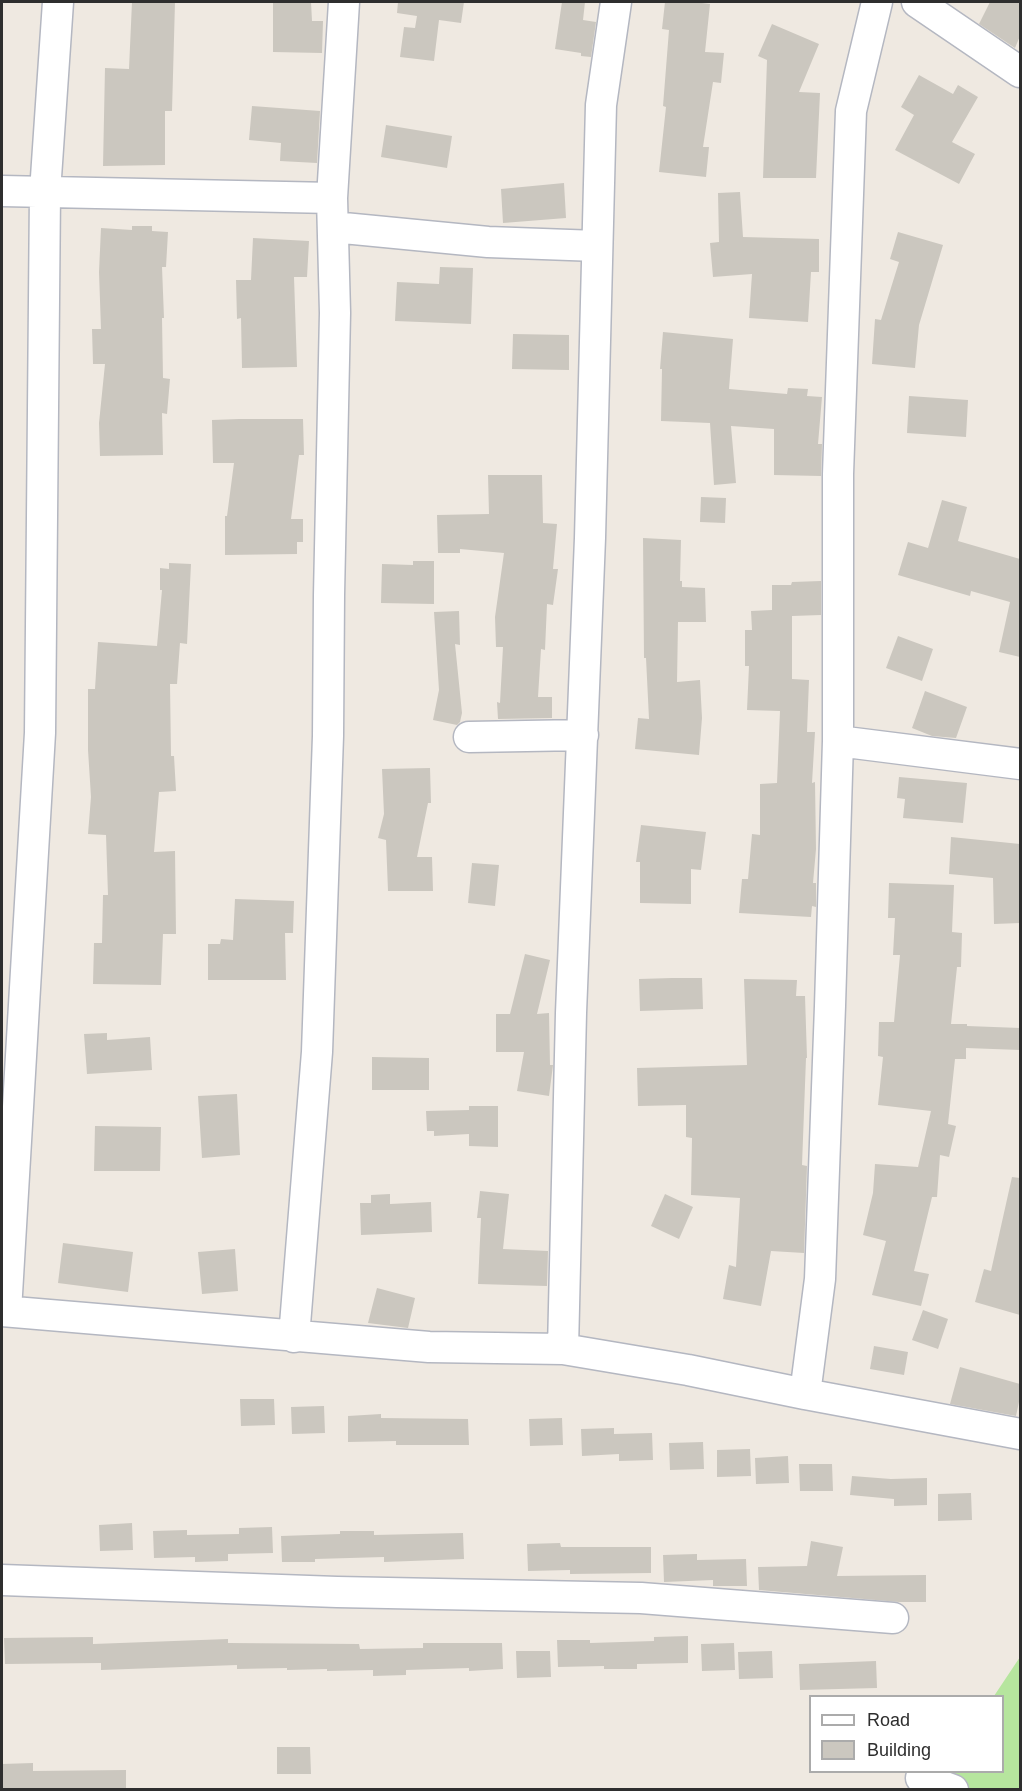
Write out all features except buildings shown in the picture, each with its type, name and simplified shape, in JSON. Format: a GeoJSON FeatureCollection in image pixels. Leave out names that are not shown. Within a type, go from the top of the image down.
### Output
{"type":"FeatureCollection","features":[{"type":"Feature","properties":{"kind":"street"},"geometry":{"type":"LineString","coordinates":[[58,2],[45,192],[40,733],[4,1311],[429,1347],[563,1349],[688,1370],[1020,1434]]}},
{"type":"Feature","properties":{"kind":"street"},"geometry":{"type":"LineString","coordinates":[[294,1337],[316,1052],[328,747],[335,313],[333,212],[344,2]]}},
{"type":"Feature","properties":{"kind":"street"},"geometry":{"type":"LineString","coordinates":[[563,1349],[601,105],[616,2]]}},
{"type":"Feature","properties":{"kind":"street"},"geometry":{"type":"LineString","coordinates":[[805,1394],[820,1279],[838,741],[838,474],[851,111],[877,2]]}},
{"type":"Feature","properties":{"kind":"street"},"geometry":{"type":"LineString","coordinates":[[920,3],[1020,72]]}},
{"type":"Feature","properties":{"kind":"street"},"geometry":{"type":"LineString","coordinates":[[2,192],[45,192],[333,212],[488,242],[597,246]]}},
{"type":"Feature","properties":{"kind":"street"},"geometry":{"type":"LineString","coordinates":[[469,737],[583,735]]}},
{"type":"Feature","properties":{"kind":"street"},"geometry":{"type":"LineString","coordinates":[[838,741],[1020,764]]}},
{"type":"Feature","properties":{"kind":"street"},"geometry":{"type":"LineString","coordinates":[[2,1580],[337,1592],[641,1598],[893,1618]]}},
{"type":"Feature","properties":{"kind":"street"},"geometry":{"type":"LineString","coordinates":[[921,1778],[953,1790]]}},
{"type":"Feature","properties":{"kind":"green space"},"geometry":{"type":"Polygon","coordinates":[[[1020,1657],[1020,1789],[934,1790],[944,1773],[1004,1773],[1004,1695],[995,1695],[1020,1657]]]}}]}
